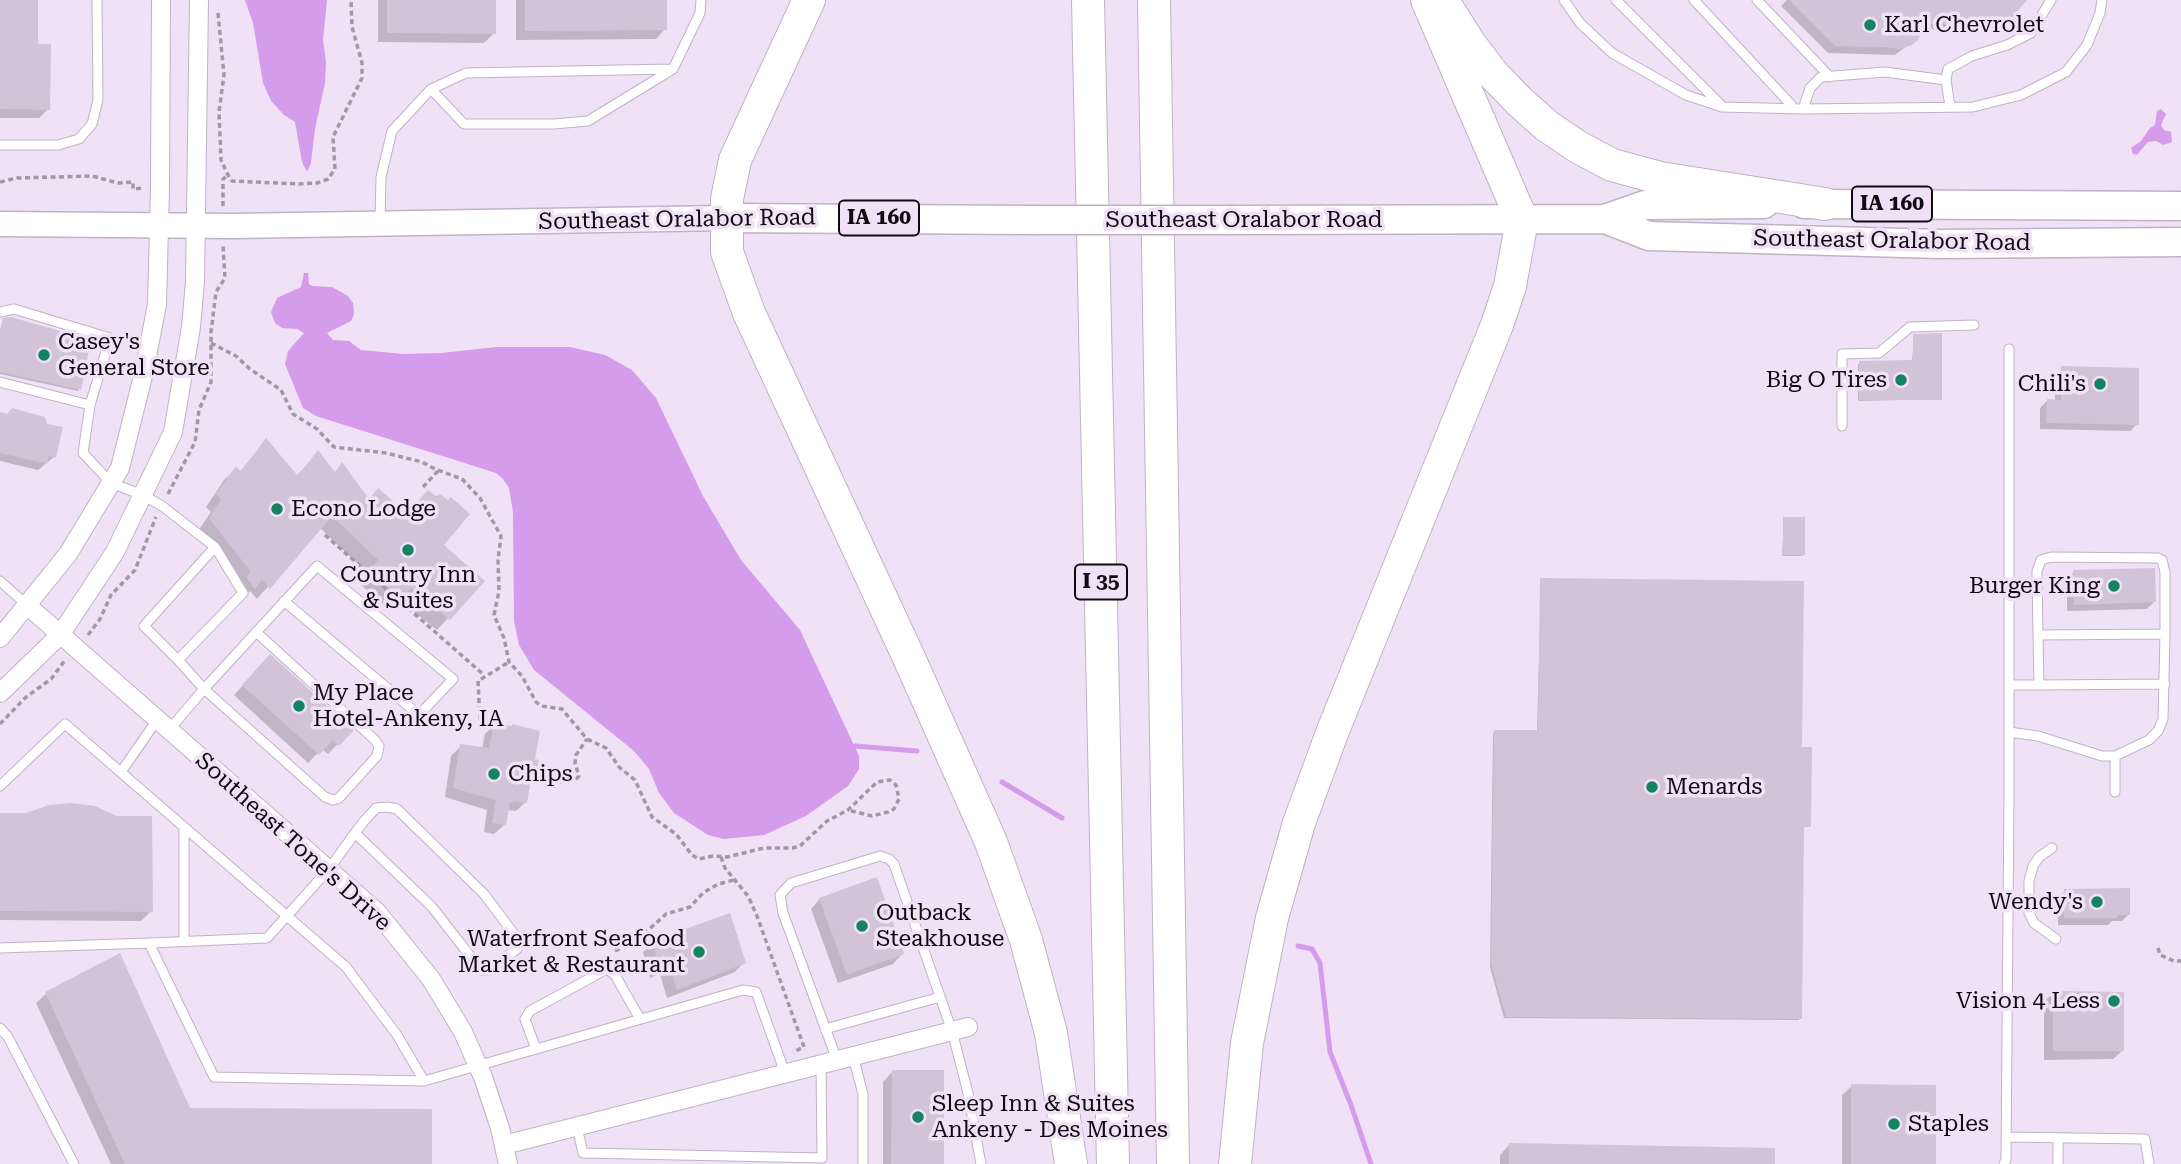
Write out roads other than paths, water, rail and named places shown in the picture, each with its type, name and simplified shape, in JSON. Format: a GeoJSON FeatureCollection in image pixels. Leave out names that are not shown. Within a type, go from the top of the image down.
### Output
{"type":"FeatureCollection","features":[{"type":"Feature","properties":{"kind":"highway"},"geometry":{"type":"LineString","coordinates":[[809,0],[735,160],[727,199],[727,252],[749,313],[911,660],[991,842],[1026,940],[1051,1032],[1071,1164]]}},
{"type":"Feature","properties":{"kind":"highway","name":"I 35"},"geometry":{"type":"LineString","coordinates":[[1088,0],[1113,1164]]}},
{"type":"Feature","properties":{"kind":"highway"},"geometry":{"type":"LineString","coordinates":[[1154,0],[1173,1164]]}},
{"type":"Feature","properties":{"kind":"highway"},"geometry":{"type":"LineString","coordinates":[[1235,1164],[1247,1043],[1272,918],[1299,823],[1332,733],[1497,325],[1510,286],[1522,220],[1427,0]]}},
{"type":"Feature","properties":{"kind":"highway"},"geometry":{"type":"LineString","coordinates":[[1443,0],[1470,44],[1493,74],[1547,126],[1578,147],[1612,165],[1660,178],[1825,204]]}},
{"type":"Feature","properties":{"kind":"main road","name":"Southeast Oralabor Road"},"geometry":{"type":"LineString","coordinates":[[0,224],[380,224],[727,218],[1522,220],[1605,219],[1645,205],[2181,206]]}},
{"type":"Feature","properties":{"kind":"main road","name":"Southeast Oralabor Road"},"geometry":{"type":"LineString","coordinates":[[1605,219],[1649,236],[1940,244],[2181,242]]}},
{"type":"Feature","properties":{"kind":"street"},"geometry":{"type":"LineString","coordinates":[[0,638],[68,554],[111,483],[123,456],[144,372],[157,304],[161,0]]}},
{"type":"Feature","properties":{"kind":"street"},"geometry":{"type":"LineString","coordinates":[[0,693],[60,635],[115,552],[173,432],[191,327],[195,282],[199,0]]}},
{"type":"Feature","properties":{"kind":"street","name":"Southeast Tone's Drive"},"geometry":{"type":"LineString","coordinates":[[28,606],[377,912],[449,1005],[477,1065],[500,1128],[508,1164]]}},
{"type":"Feature","properties":{"kind":"street"},"geometry":{"type":"LineString","coordinates":[[504,1145],[577,1127],[782,1066],[837,1060],[960,1029]]}},
{"type":"Feature","properties":{"kind":"lane"},"geometry":{"type":"LineString","coordinates":[[0,145],[58,145],[79,139],[92,124],[98,100],[97,0]]}},
{"type":"Feature","properties":{"kind":"lane"},"geometry":{"type":"LineString","coordinates":[[700,13],[701,0]]}},
{"type":"Feature","properties":{"kind":"lane"},"geometry":{"type":"LineString","coordinates":[[431,89],[464,124],[554,124],[588,121],[673,69],[706,0]]}},
{"type":"Feature","properties":{"kind":"lane"},"geometry":{"type":"LineString","coordinates":[[1564,0],[1580,23],[1612,53],[1686,95],[1722,107],[1799,109],[1973,107],[2021,95],[2066,72],[2087,45],[2100,13],[2102,0]]}},
{"type":"Feature","properties":{"kind":"lane"},"geometry":{"type":"LineString","coordinates":[[1616,0],[1722,107]]}},
{"type":"Feature","properties":{"kind":"lane"},"geometry":{"type":"LineString","coordinates":[[1694,0],[1799,109]]}},
{"type":"Feature","properties":{"kind":"lane"},"geometry":{"type":"LineString","coordinates":[[1757,0],[1830,77]]}},
{"type":"Feature","properties":{"kind":"lane"},"geometry":{"type":"LineString","coordinates":[[1950,107],[1948,69],[1972,56],[2007,45],[2031,33],[2052,0]]}},
{"type":"Feature","properties":{"kind":"lane"},"geometry":{"type":"LineString","coordinates":[[380,224],[381,177],[392,131],[431,89],[466,73],[673,69]]}},
{"type":"Feature","properties":{"kind":"lane"},"geometry":{"type":"LineString","coordinates":[[1799,109],[1810,88],[1821,77],[1885,72],[1947,80]]}},
{"type":"Feature","properties":{"kind":"lane"},"geometry":{"type":"LineString","coordinates":[[0,312],[14,309],[110,338],[90,405],[83,453],[111,483],[143,495],[162,506],[215,547],[243,593],[178,660]]}},
{"type":"Feature","properties":{"kind":"lane"},"geometry":{"type":"LineString","coordinates":[[1842,426],[1842,354],[1879,353],[1910,327],[1974,325]]}},
{"type":"Feature","properties":{"kind":"lane"},"geometry":{"type":"LineString","coordinates":[[2004,1164],[2009,732],[2009,349]]}},
{"type":"Feature","properties":{"kind":"lane"},"geometry":{"type":"LineString","coordinates":[[0,382],[90,405]]}},
{"type":"Feature","properties":{"kind":"lane"},"geometry":{"type":"LineString","coordinates":[[215,547],[144,626],[204,689],[325,797],[333,800],[339,798],[377,756],[379,746],[256,632]]}},
{"type":"Feature","properties":{"kind":"lane"},"geometry":{"type":"LineString","coordinates":[[2009,732],[2038,736],[2102,756],[2115,756],[2149,740],[2158,731],[2163,719],[2165,684],[2165,572],[2162,560],[2051,557],[2041,560],[2037,571],[2039,685]]}},
{"type":"Feature","properties":{"kind":"lane"},"geometry":{"type":"LineString","coordinates":[[121,772],[163,725],[204,689],[284,601],[317,566],[453,679],[419,715],[284,601]]}},
{"type":"Feature","properties":{"kind":"lane"},"geometry":{"type":"LineString","coordinates":[[0,581],[28,606]]}},
{"type":"Feature","properties":{"kind":"lane"},"geometry":{"type":"LineString","coordinates":[[2038,635],[2165,634]]}},
{"type":"Feature","properties":{"kind":"lane"},"geometry":{"type":"LineString","coordinates":[[2009,685],[2165,684]]}},
{"type":"Feature","properties":{"kind":"lane"},"geometry":{"type":"LineString","coordinates":[[0,786],[65,724],[345,968],[397,1035],[424,1081]]}},
{"type":"Feature","properties":{"kind":"lane"},"geometry":{"type":"LineString","coordinates":[[2115,756],[2115,792]]}},
{"type":"Feature","properties":{"kind":"lane"},"geometry":{"type":"LineString","coordinates":[[0,948],[267,939],[329,869],[355,833],[376,808],[397,809],[484,894],[517,938],[517,949],[489,970],[481,970],[432,907],[355,833]]}},
{"type":"Feature","properties":{"kind":"lane"},"geometry":{"type":"LineString","coordinates":[[184,827],[184,941]]}},
{"type":"Feature","properties":{"kind":"lane"},"geometry":{"type":"LineString","coordinates":[[2052,848],[2039,857],[2033,866],[2029,881],[2029,913],[2034,923],[2056,939]]}},
{"type":"Feature","properties":{"kind":"lane"},"geometry":{"type":"LineString","coordinates":[[863,1164],[863,1094],[837,1060],[783,913],[780,895],[791,883],[880,856],[894,864],[940,996],[960,1029],[981,1164]]}},
{"type":"Feature","properties":{"kind":"lane"},"geometry":{"type":"LineString","coordinates":[[149,943],[214,1077],[424,1081],[743,990],[756,992],[782,1066]]}},
{"type":"Feature","properties":{"kind":"lane"},"geometry":{"type":"LineString","coordinates":[[536,1049],[525,1019],[530,1011],[607,969],[615,975],[640,1020]]}},
{"type":"Feature","properties":{"kind":"lane"},"geometry":{"type":"LineString","coordinates":[[825,1029],[940,996]]}},
{"type":"Feature","properties":{"kind":"lane"},"geometry":{"type":"LineString","coordinates":[[0,1028],[8,1037],[74,1164]]}},
{"type":"Feature","properties":{"kind":"lane"},"geometry":{"type":"LineString","coordinates":[[577,1127],[583,1153],[822,1158],[837,1060]]}},
{"type":"Feature","properties":{"kind":"lane"},"geometry":{"type":"LineString","coordinates":[[2006,1137],[2145,1139],[2149,1164]]}},
{"type":"Feature","properties":{"kind":"lane"},"geometry":{"type":"LineString","coordinates":[[2058,1138],[2058,1164]]}},
{"type":"Feature","properties":{"kind":"waterway"},"geometry":{"type":"LineString","coordinates":[[855,746],[917,751]]}},
{"type":"Feature","properties":{"kind":"waterway"},"geometry":{"type":"LineString","coordinates":[[1002,782],[1062,818]]}},
{"type":"Feature","properties":{"kind":"waterway"},"geometry":{"type":"LineString","coordinates":[[1298,946],[1312,949],[1320,963],[1330,1052],[1371,1164]]}},
{"type":"Feature","properties":{"kind":"place","name":"Karl Chevrolet"},"geometry":{"type":"Point","coordinates":[1870,25]}},
{"type":"Feature","properties":{"kind":"place","name":"Casey's General Store"},"geometry":{"type":"Point","coordinates":[44,355]}},
{"type":"Feature","properties":{"kind":"place","name":"Big O Tires"},"geometry":{"type":"Point","coordinates":[1901,380]}},
{"type":"Feature","properties":{"kind":"place","name":"Chili's"},"geometry":{"type":"Point","coordinates":[2100,384]}},
{"type":"Feature","properties":{"kind":"place","name":"Econo Lodge"},"geometry":{"type":"Point","coordinates":[277,509]}},
{"type":"Feature","properties":{"kind":"place","name":"Country Inn & Suites"},"geometry":{"type":"Point","coordinates":[408,550]}},
{"type":"Feature","properties":{"kind":"place","name":"Burger King"},"geometry":{"type":"Point","coordinates":[2114,586]}},
{"type":"Feature","properties":{"kind":"place","name":"My Place Hotel-Ankeny, IA"},"geometry":{"type":"Point","coordinates":[299,706]}},
{"type":"Feature","properties":{"kind":"place","name":"Chips"},"geometry":{"type":"Point","coordinates":[494,774]}},
{"type":"Feature","properties":{"kind":"place","name":"Menards"},"geometry":{"type":"Point","coordinates":[1652,787]}},
{"type":"Feature","properties":{"kind":"place","name":"Wendy's"},"geometry":{"type":"Point","coordinates":[2097,902]}},
{"type":"Feature","properties":{"kind":"place","name":"Outback Steakhouse"},"geometry":{"type":"Point","coordinates":[862,926]}},
{"type":"Feature","properties":{"kind":"place","name":"Waterfront Seafood Market & Restaurant"},"geometry":{"type":"Point","coordinates":[699,952]}},
{"type":"Feature","properties":{"kind":"place","name":"Vision 4 Less"},"geometry":{"type":"Point","coordinates":[2114,1001]}},
{"type":"Feature","properties":{"kind":"place","name":"Sleep Inn & Suites Ankeny - Des Moines"},"geometry":{"type":"Point","coordinates":[918,1117]}},
{"type":"Feature","properties":{"kind":"place","name":"Staples"},"geometry":{"type":"Point","coordinates":[1894,1124]}}]}
